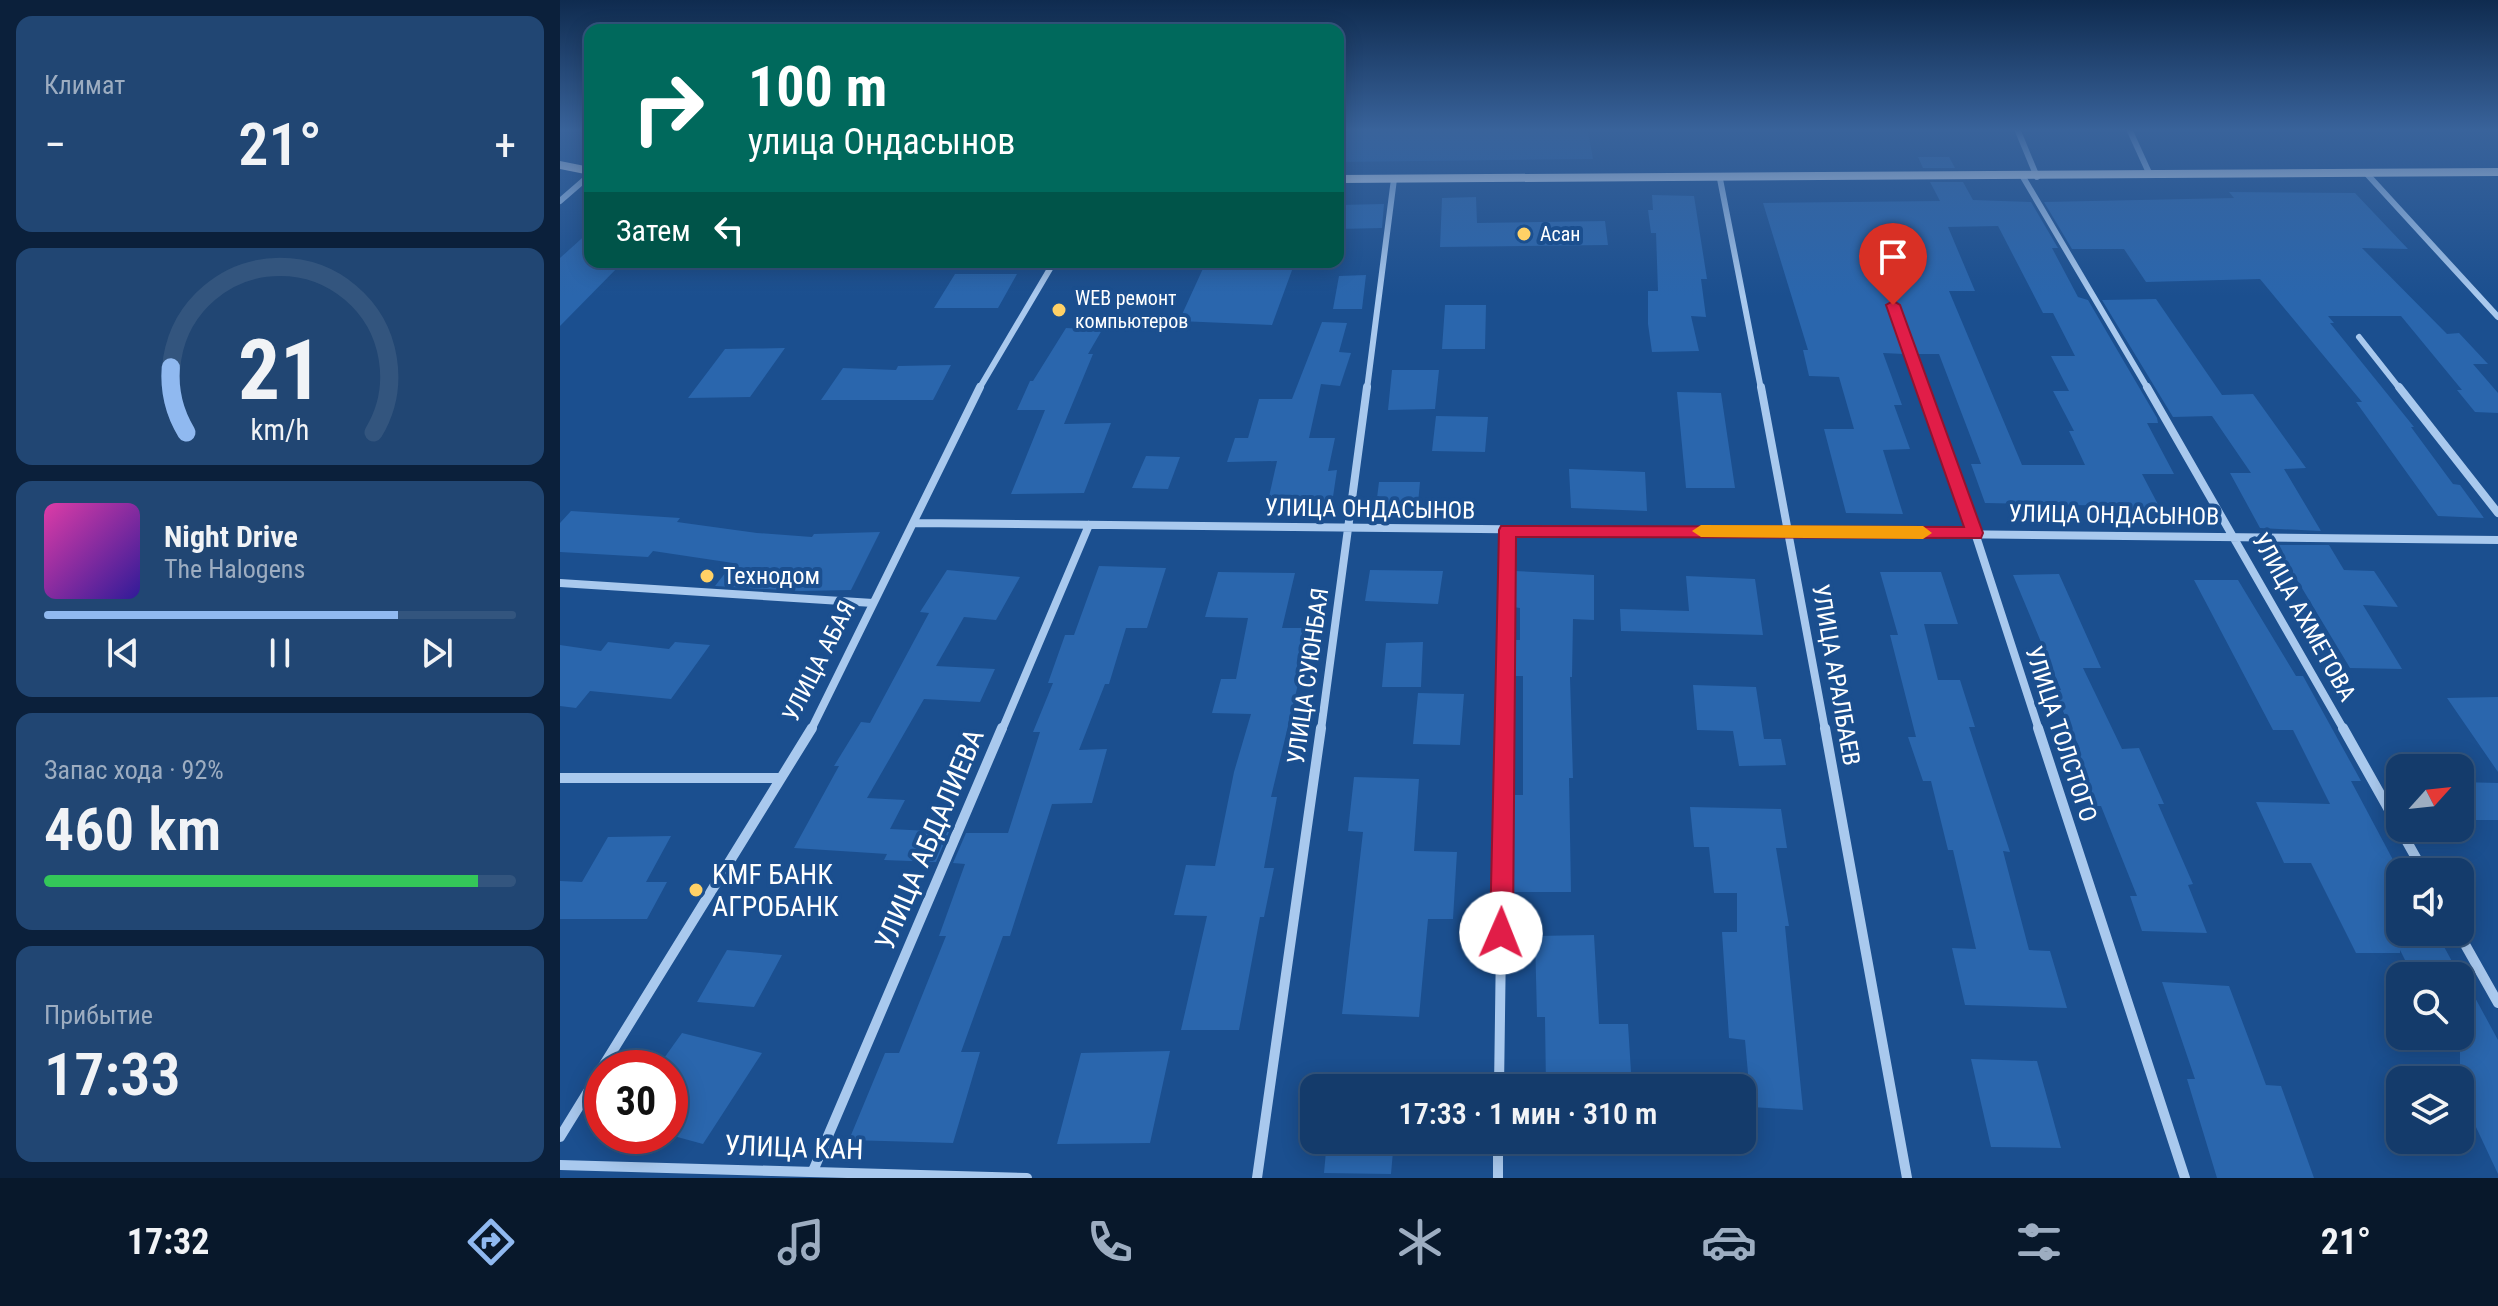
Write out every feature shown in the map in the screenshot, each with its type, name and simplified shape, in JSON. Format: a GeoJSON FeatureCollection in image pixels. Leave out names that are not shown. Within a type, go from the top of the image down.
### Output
{"type":"FeatureCollection","features":[{"type":"Feature","properties":{"kind":"street"},"geometry":{"type":"LineString","coordinates":[[560,201],[576,186]]}},
{"type":"Feature","properties":{"kind":"street","name":"УЛИЦА СУЮНБАЯ"},"geometry":{"type":"LineString","coordinates":[[1257,1178],[1349,530],[1393,186]]}},
{"type":"Feature","properties":{"kind":"street","name":"УЛИЦА АРАЛБАЕВ"},"geometry":{"type":"LineString","coordinates":[[1721,186],[1789,531],[1907,1178]]}},
{"type":"Feature","properties":{"kind":"street","name":"УЛИЦА АХМЕТОВА"},"geometry":{"type":"LineString","coordinates":[[2035,186],[2416,858]]}},
{"type":"Feature","properties":{"kind":"street"},"geometry":{"type":"LineString","coordinates":[[2378,186],[2498,317]]}},
{"type":"Feature","properties":{"kind":"street","name":"УЛИЦА АБАЯ"},"geometry":{"type":"LineString","coordinates":[[613,1050],[820,715],[990,367],[1050,268]]}},
{"type":"Feature","properties":{"kind":"street","name":"УЛИЦА ТОЛСТОГО"},"geometry":{"type":"LineString","coordinates":[[1893,305],[1975,533],[2185,1178]]}},
{"type":"Feature","properties":{"kind":"street"},"geometry":{"type":"LineString","coordinates":[[2359,337],[2498,513]]}},
{"type":"Feature","properties":{"kind":"street","name":"УЛИЦА ОНДАСЫНОВ"},"geometry":{"type":"LineString","coordinates":[[914,523],[2498,540]]}},
{"type":"Feature","properties":{"kind":"street","name":"УЛИЦА АБДАЛИЕВА"},"geometry":{"type":"LineString","coordinates":[[813,1171],[1089,525]]}},
{"type":"Feature","properties":{"kind":"street"},"geometry":{"type":"LineString","coordinates":[[1499,1074],[1507,530]]}},
{"type":"Feature","properties":{"kind":"street"},"geometry":{"type":"LineString","coordinates":[[560,583],[873,603]]}},
{"type":"Feature","properties":{"kind":"street"},"geometry":{"type":"LineString","coordinates":[[560,778],[781,778]]}},
{"type":"Feature","properties":{"kind":"street"},"geometry":{"type":"LineString","coordinates":[[2466,946],[2498,1003]]}},
{"type":"Feature","properties":{"kind":"street","name":"УЛИЦА АБАЯ"},"geometry":{"type":"LineString","coordinates":[[560,1137],[584,1098]]}},
{"type":"Feature","properties":{"kind":"street"},"geometry":{"type":"LineString","coordinates":[[1498,1154],[1498,1178]]}},
{"type":"Feature","properties":{"kind":"street","name":"УЛИЦА КАН"},"geometry":{"type":"LineString","coordinates":[[560,1165],[1027,1178]]}},
{"type":"Feature","properties":{"kind":"building"},"geometry":{"type":"Polygon","coordinates":[[[1932,186],[1965,186],[1973,200],[2031,202],[2058,248],[2052,248],[2078,297],[2088,300],[2157,418],[2158,423],[2147,423],[2174,474],[2142,474],[2162,512],[2120,512],[2117,506],[1985,503],[1971,464],[1981,464],[1939,354],[1917,354],[1899,303],[1893,299],[1887,306],[1904,354],[1883,353],[1902,405],[1894,405],[1910,449],[1883,450],[1903,514],[1846,513],[1824,429],[1854,429],[1839,377],[1809,376],[1803,350],[1808,350],[1763,203],[1940,201],[1932,186]],[[1998,226],[1948,227],[1975,291],[1949,291],[2022,465],[2085,465],[2069,431],[2074,431],[2053,391],[2069,391],[2051,356],[2075,356],[2053,313],[2043,313],[1998,226]]]}},
{"type":"Feature","properties":{"kind":"building"},"geometry":{"type":"Polygon","coordinates":[[[2229,192],[2355,193],[2408,249],[2362,248],[2447,334],[2459,333],[2488,364],[2473,364],[2498,393],[2498,413],[2475,412],[2457,390],[2462,390],[2401,316],[2328,316],[2334,323],[2330,323],[2414,427],[2411,427],[2453,484],[2460,485],[2484,518],[2438,516],[2356,402],[2362,402],[2260,279],[2146,282],[2124,249],[2072,249],[2044,202],[2234,198],[2229,192]]]}},
{"type":"Feature","properties":{"kind":"building"},"geometry":{"type":"Polygon","coordinates":[[[1652,195],[1694,196],[1707,279],[1701,279],[1706,317],[1691,316],[1699,351],[1652,352],[1648,291],[1658,291],[1656,233],[1651,233],[1648,210],[1653,210],[1652,195]]]}},
{"type":"Feature","properties":{"kind":"building","name":"Асан"},"geometry":{"type":"Polygon","coordinates":[[[1476,197],[1477,223],[1605,221],[1608,245],[1440,247],[1442,198],[1476,197]]]}},
{"type":"Feature","properties":{"kind":"building"},"geometry":{"type":"Polygon","coordinates":[[[1384,204],[1382,228],[1344,229],[1344,205],[1384,204]]]}},
{"type":"Feature","properties":{"kind":"building"},"geometry":{"type":"Polygon","coordinates":[[[584,236],[584,268],[617,268],[560,326],[560,258],[584,236]]]}},
{"type":"Feature","properties":{"kind":"building"},"geometry":{"type":"Polygon","coordinates":[[[1203,268],[1293,268],[1272,325],[1179,321],[1203,268]]]}},
{"type":"Feature","properties":{"kind":"building"},"geometry":{"type":"Polygon","coordinates":[[[955,274],[1017,274],[998,308],[934,308],[955,274]]]}},
{"type":"Feature","properties":{"kind":"building"},"geometry":{"type":"Polygon","coordinates":[[[1366,275],[1362,309],[1333,309],[1339,276],[1366,275]]]}},
{"type":"Feature","properties":{"kind":"building"},"geometry":{"type":"Polygon","coordinates":[[[2156,299],[2222,395],[2253,394],[2306,468],[2284,469],[2321,531],[2260,528],[2230,473],[2251,473],[2212,416],[2173,417],[2102,300],[2156,299]]]}},
{"type":"Feature","properties":{"kind":"building"},"geometry":{"type":"Polygon","coordinates":[[[1445,305],[1486,305],[1485,349],[1442,349],[1445,305]]]}},
{"type":"Feature","properties":{"kind":"building"},"geometry":{"type":"Polygon","coordinates":[[[1322,322],[1347,323],[1339,352],[1351,353],[1340,386],[1321,384],[1309,438],[1335,438],[1328,471],[1337,470],[1331,510],[1266,510],[1277,461],[1227,462],[1235,438],[1248,438],[1259,399],[1292,399],[1322,322]]]}},
{"type":"Feature","properties":{"kind":"building"},"geometry":{"type":"Polygon","coordinates":[[[1066,328],[1102,330],[1088,354],[1093,354],[1064,424],[1111,423],[1084,493],[1011,494],[1045,410],[1017,410],[1030,381],[1033,381],[1066,328]]]}},
{"type":"Feature","properties":{"kind":"building"},"geometry":{"type":"Polygon","coordinates":[[[785,348],[750,397],[688,398],[725,349],[785,348]]]}},
{"type":"Feature","properties":{"kind":"building"},"geometry":{"type":"Polygon","coordinates":[[[951,365],[933,400],[821,400],[843,368],[896,370],[898,366],[951,365]]]}},
{"type":"Feature","properties":{"kind":"building"},"geometry":{"type":"Polygon","coordinates":[[[1392,370],[1439,370],[1435,409],[1388,410],[1392,370]]]}},
{"type":"Feature","properties":{"kind":"building"},"geometry":{"type":"Polygon","coordinates":[[[1677,392],[1721,393],[1735,488],[1686,488],[1677,392]]]}},
{"type":"Feature","properties":{"kind":"building"},"geometry":{"type":"Polygon","coordinates":[[[1436,416],[1488,417],[1485,452],[1432,451],[1436,416]]]}},
{"type":"Feature","properties":{"kind":"building"},"geometry":{"type":"Polygon","coordinates":[[[1146,456],[1180,457],[1168,489],[1132,488],[1146,456]]]}},
{"type":"Feature","properties":{"kind":"building"},"geometry":{"type":"Polygon","coordinates":[[[1569,469],[1645,472],[1647,511],[1571,508],[1569,469]]]}},
{"type":"Feature","properties":{"kind":"building"},"geometry":{"type":"Polygon","coordinates":[[[1379,482],[1420,482],[1417,514],[1375,514],[1379,482]]]}},
{"type":"Feature","properties":{"kind":"building"},"geometry":{"type":"Polygon","coordinates":[[[571,511],[680,518],[677,522],[812,537],[814,534],[880,532],[851,590],[800,591],[715,586],[733,563],[653,551],[648,557],[560,552],[560,523],[571,511]]]}},
{"type":"Feature","properties":{"kind":"building"},"geometry":{"type":"Polygon","coordinates":[[[2276,545],[2329,545],[2344,570],[2374,571],[2398,607],[2363,605],[2402,669],[2350,668],[2276,545]]]}},
{"type":"Feature","properties":{"kind":"building"},"geometry":{"type":"Polygon","coordinates":[[[1099,566],[1166,568],[1147,628],[1126,628],[1109,684],[1105,684],[1079,750],[1107,749],[1092,803],[1052,804],[1010,936],[1003,936],[961,1052],[980,1052],[953,1143],[849,1140],[885,1053],[899,1053],[946,936],[939,936],[965,864],[953,863],[966,833],[1008,833],[1040,732],[1033,732],[1053,683],[1048,683],[1065,635],[1074,635],[1099,566]]]}},
{"type":"Feature","properties":{"kind":"building"},"geometry":{"type":"Polygon","coordinates":[[[947,570],[1020,577],[996,620],[964,617],[936,666],[995,669],[980,702],[924,699],[867,798],[905,800],[890,829],[949,832],[936,862],[884,860],[887,854],[794,848],[839,766],[834,766],[861,722],[870,723],[929,613],[920,612],[947,570]]]}},
{"type":"Feature","properties":{"kind":"building"},"geometry":{"type":"Polygon","coordinates":[[[1370,570],[1443,571],[1438,604],[1365,601],[1370,570]]]}},
{"type":"Feature","properties":{"kind":"building"},"geometry":{"type":"Polygon","coordinates":[[[1514,571],[1594,575],[1594,620],[1573,619],[1570,677],[1573,778],[1569,778],[1571,892],[1512,892],[1513,795],[1523,795],[1523,676],[1513,676],[1515,640],[1520,640],[1520,608],[1513,607],[1514,571]]]}},
{"type":"Feature","properties":{"kind":"building"},"geometry":{"type":"Polygon","coordinates":[[[1218,572],[1295,573],[1282,628],[1303,628],[1295,680],[1299,680],[1271,797],[1277,797],[1264,868],[1274,868],[1264,917],[1260,917],[1239,1030],[1181,1030],[1207,916],[1174,915],[1186,865],[1215,866],[1234,772],[1251,714],[1212,713],[1221,679],[1236,679],[1248,618],[1205,617],[1218,572]]]}},
{"type":"Feature","properties":{"kind":"building"},"geometry":{"type":"Polygon","coordinates":[[[1880,572],[1941,572],[1958,624],[1924,624],[1938,680],[1960,680],[1975,727],[1969,727],[2010,852],[2003,851],[2029,950],[2050,951],[2067,1008],[1965,1005],[1952,948],[1976,949],[1953,850],[1948,850],[1931,781],[1923,781],[1908,737],[1916,737],[1890,635],[1898,635],[1880,572]]]}},
{"type":"Feature","properties":{"kind":"building"},"geometry":{"type":"Polygon","coordinates":[[[2059,574],[2101,668],[2083,668],[2122,749],[2139,748],[2164,804],[2158,804],[2193,884],[2188,885],[2207,933],[2142,931],[2130,896],[2137,896],[2101,806],[2097,806],[2074,750],[2080,749],[2054,691],[2061,690],[2013,575],[2059,574]]]}},
{"type":"Feature","properties":{"kind":"building"},"geometry":{"type":"Polygon","coordinates":[[[1686,576],[1755,579],[1763,635],[1621,631],[1620,609],[1689,611],[1686,576]]]}},
{"type":"Feature","properties":{"kind":"building"},"geometry":{"type":"Polygon","coordinates":[[[2194,580],[2238,580],[2296,676],[2303,676],[2361,781],[2351,781],[2392,858],[2386,858],[2386,946],[2444,946],[2452,962],[2406,962],[2400,950],[2400,953],[2356,953],[2311,863],[2284,863],[2256,802],[2330,804],[2293,730],[2273,730],[2194,580]]]}},
{"type":"Feature","properties":{"kind":"building"},"geometry":{"type":"Polygon","coordinates":[[[608,642],[669,649],[675,642],[710,645],[671,699],[590,691],[576,708],[560,706],[560,645],[601,651],[608,642]]]}},
{"type":"Feature","properties":{"kind":"building"},"geometry":{"type":"Polygon","coordinates":[[[1423,642],[1421,687],[1382,687],[1386,643],[1423,642]]]}},
{"type":"Feature","properties":{"kind":"building"},"geometry":{"type":"Polygon","coordinates":[[[1693,685],[1756,687],[1764,739],[1781,739],[1786,765],[1739,766],[1733,731],[1697,730],[1693,685]]]}},
{"type":"Feature","properties":{"kind":"building"},"geometry":{"type":"Polygon","coordinates":[[[1418,693],[1464,694],[1460,745],[1413,744],[1418,693]]]}},
{"type":"Feature","properties":{"kind":"building"},"geometry":{"type":"Polygon","coordinates":[[[2498,697],[2498,772],[2447,698],[2498,697]]]}},
{"type":"Feature","properties":{"kind":"building"},"geometry":{"type":"Polygon","coordinates":[[[1354,777],[1419,779],[1414,851],[1457,852],[1453,919],[1428,919],[1419,1017],[1342,1014],[1363,832],[1348,831],[1354,777]]]}},
{"type":"Feature","properties":{"kind":"building"},"geometry":{"type":"Polygon","coordinates":[[[2474,782],[2498,783],[2498,820],[2474,820],[2474,782]]]}},
{"type":"Feature","properties":{"kind":"building"},"geometry":{"type":"Polygon","coordinates":[[[1690,807],[1781,809],[1787,848],[1776,848],[1789,926],[1785,926],[1803,1110],[1756,1107],[1756,1074],[1748,1074],[1745,1040],[1729,1038],[1722,932],[1737,932],[1737,893],[1714,893],[1709,847],[1694,847],[1690,807]]]}},
{"type":"Feature","properties":{"kind":"building"},"geometry":{"type":"Polygon","coordinates":[[[671,836],[646,882],[667,882],[647,919],[560,919],[560,881],[582,882],[608,837],[671,836]]]}},
{"type":"Feature","properties":{"kind":"building"},"geometry":{"type":"Polygon","coordinates":[[[1594,935],[1599,1024],[1628,1024],[1631,1074],[1546,1074],[1545,1017],[1537,1017],[1535,936],[1594,935]]]}},
{"type":"Feature","properties":{"kind":"building"},"geometry":{"type":"Polygon","coordinates":[[[727,950],[782,955],[754,1007],[697,1002],[727,950]]]}},
{"type":"Feature","properties":{"kind":"building"},"geometry":{"type":"Polygon","coordinates":[[[2162,982],[2229,986],[2266,1085],[2281,1086],[2314,1178],[2217,1178],[2187,1079],[2195,1079],[2162,982]]]}},
{"type":"Feature","properties":{"kind":"building"},"geometry":{"type":"Polygon","coordinates":[[[2474,996],[2498,1040],[2498,1174],[2474,1123],[2474,1066],[2460,1066],[2460,1050],[2474,1050],[2474,996]]]}},
{"type":"Feature","properties":{"kind":"building"},"geometry":{"type":"Polygon","coordinates":[[[682,1033],[762,1053],[703,1144],[688,1140],[688,1050],[670,1050],[682,1033]]]}},
{"type":"Feature","properties":{"kind":"building"},"geometry":{"type":"Polygon","coordinates":[[[1170,1051],[1150,1143],[1057,1144],[1081,1053],[1170,1051]]]}},
{"type":"Feature","properties":{"kind":"building"},"geometry":{"type":"Polygon","coordinates":[[[1971,1059],[2037,1061],[2061,1148],[1991,1147],[1971,1059]]]}},
{"type":"Feature","properties":{"kind":"building"},"geometry":{"type":"Polygon","coordinates":[[[1326,1154],[1393,1154],[1391,1174],[1324,1173],[1326,1154]]]}},
{"type":"Feature","properties":{"kind":"slow traffic"},"geometry":{"type":"LineString","coordinates":[[1701,531],[1923,533]]}},
{"type":"Feature","properties":{"kind":"place","name":"Асан"},"geometry":{"type":"Point","coordinates":[1524,234]}},
{"type":"Feature","properties":{"kind":"place","name":"WEB ремонт компьютеров"},"geometry":{"type":"Point","coordinates":[1059,310]}},
{"type":"Feature","properties":{"kind":"place","name":"Технодом"},"geometry":{"type":"Point","coordinates":[707,576]}},
{"type":"Feature","properties":{"kind":"place","name":"KMF БАНК АГРОБАНК"},"geometry":{"type":"Point","coordinates":[696,890]}},
{"type":"Feature","properties":{"kind":"route"},"geometry":{"type":"LineString","coordinates":[[1501,933],[1507,530],[1975,533],[1893,305]]}}]}
